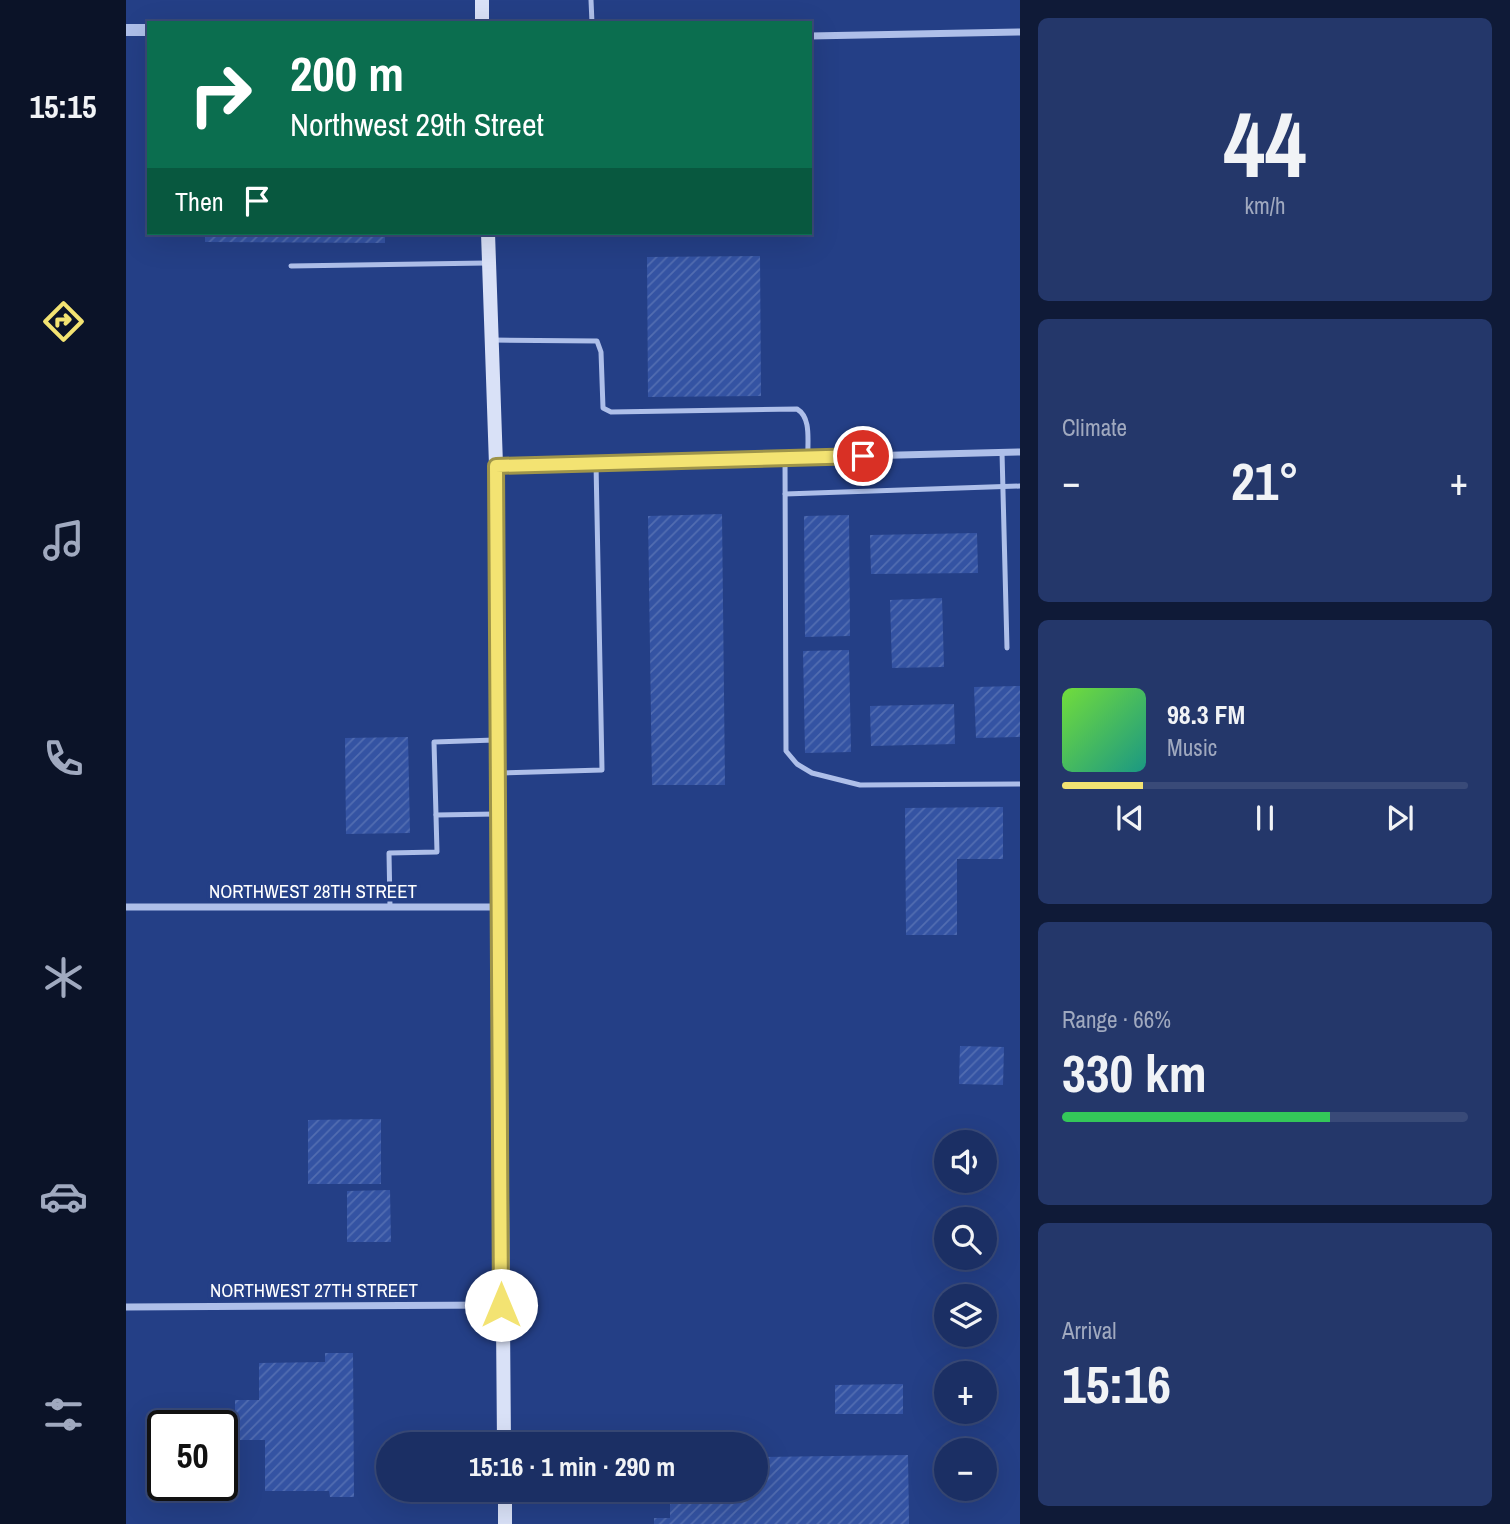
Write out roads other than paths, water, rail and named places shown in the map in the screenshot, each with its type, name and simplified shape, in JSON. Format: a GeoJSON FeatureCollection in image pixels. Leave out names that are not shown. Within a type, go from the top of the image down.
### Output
{"type":"FeatureCollection","features":[{"type":"Feature","properties":{"kind":"main road"},"geometry":{"type":"LineString","coordinates":[[482,0],[482,21]]}},
{"type":"Feature","properties":{"kind":"main road"},"geometry":{"type":"LineString","coordinates":[[488,235],[496,466],[504,1432]]}},
{"type":"Feature","properties":{"kind":"main road"},"geometry":{"type":"LineString","coordinates":[[505,1502],[505,1524]]}},
{"type":"Feature","properties":{"kind":"street"},"geometry":{"type":"LineString","coordinates":[[126,30],[147,30]]}},
{"type":"Feature","properties":{"kind":"street"},"geometry":{"type":"LineString","coordinates":[[812,36],[1020,32]]}},
{"type":"Feature","properties":{"kind":"street"},"geometry":{"type":"LineString","coordinates":[[496,466],[1020,452]]}},
{"type":"Feature","properties":{"kind":"street","name":"NORTHWEST 28TH STREET"},"geometry":{"type":"LineString","coordinates":[[126,907],[500,907]]}},
{"type":"Feature","properties":{"kind":"street","name":"NORTHWEST 27TH STREET"},"geometry":{"type":"LineString","coordinates":[[126,1307],[501,1305]]}},
{"type":"Feature","properties":{"kind":"lane"},"geometry":{"type":"LineString","coordinates":[[591,0],[592,21]]}},
{"type":"Feature","properties":{"kind":"lane"},"geometry":{"type":"LineString","coordinates":[[290,266],[490,262]]}},
{"type":"Feature","properties":{"kind":"lane"},"geometry":{"type":"LineString","coordinates":[[492,340],[597,341],[601,352],[603,408],[611,412],[797,409],[803,413],[806,420],[808,457]]}},
{"type":"Feature","properties":{"kind":"lane"},"geometry":{"type":"LineString","coordinates":[[1002,452],[1007,648]]}},
{"type":"Feature","properties":{"kind":"lane"},"geometry":{"type":"LineString","coordinates":[[785,458],[786,751],[797,764],[813,773],[860,785],[1020,784]]}},
{"type":"Feature","properties":{"kind":"lane"},"geometry":{"type":"LineString","coordinates":[[499,773],[602,770],[596,463]]}},
{"type":"Feature","properties":{"kind":"lane"},"geometry":{"type":"LineString","coordinates":[[785,494],[1020,486]]}},
{"type":"Feature","properties":{"kind":"lane"},"geometry":{"type":"LineString","coordinates":[[390,907],[389,853],[437,852],[434,741],[498,740]]}},
{"type":"Feature","properties":{"kind":"lane"},"geometry":{"type":"LineString","coordinates":[[436,815],[499,814]]}}]}
